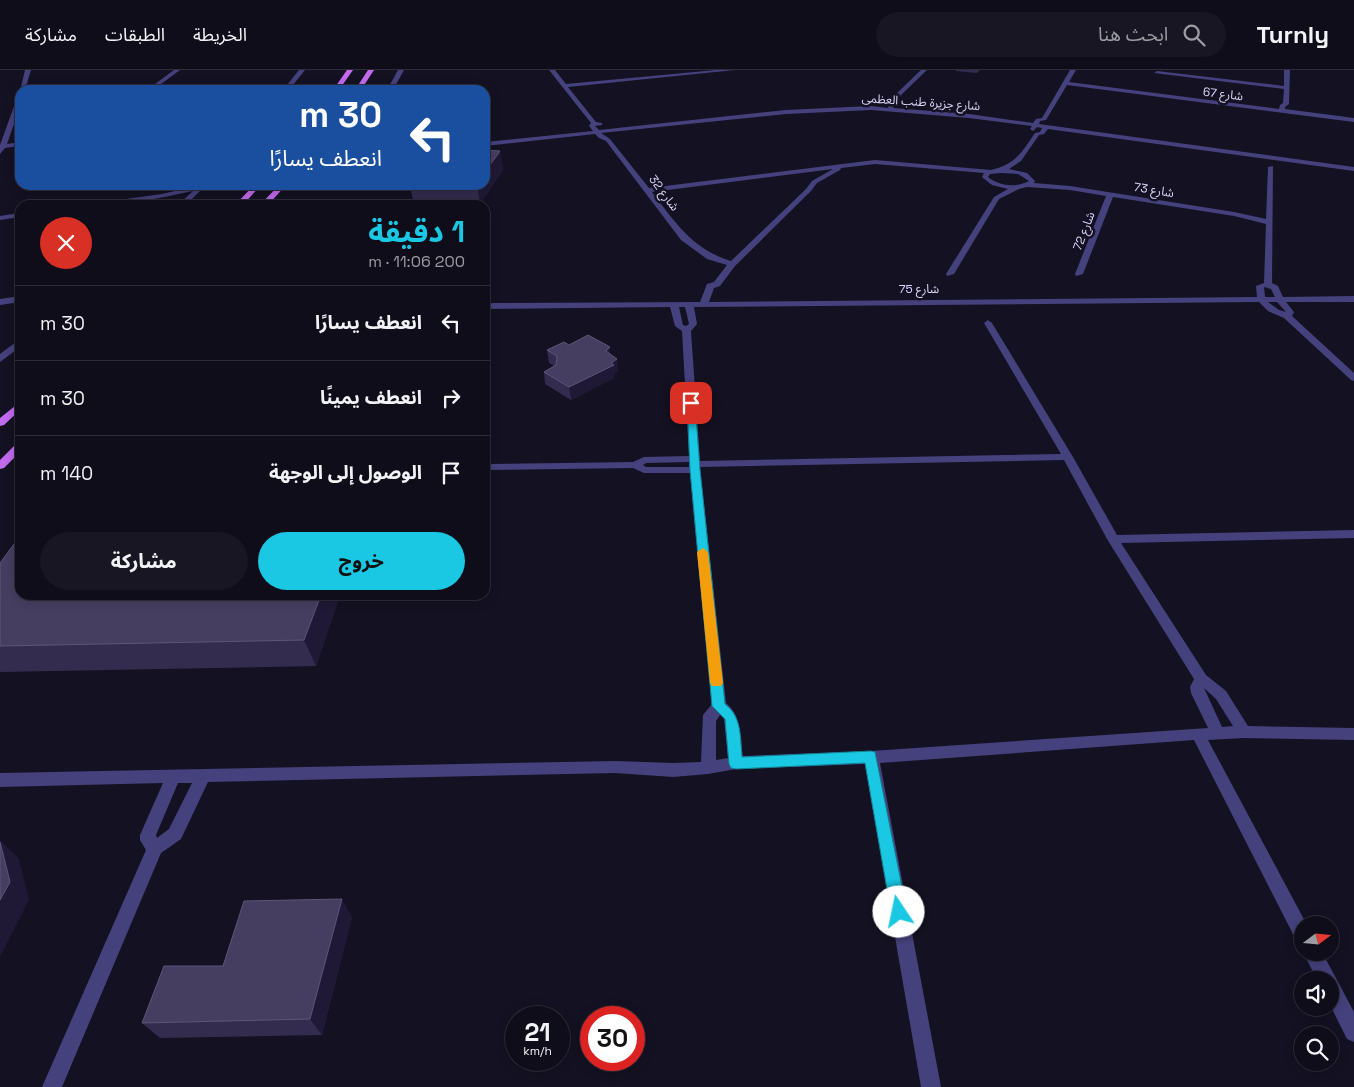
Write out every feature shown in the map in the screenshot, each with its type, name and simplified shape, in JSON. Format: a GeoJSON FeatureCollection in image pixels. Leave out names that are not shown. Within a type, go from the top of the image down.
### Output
{"type":"FeatureCollection","features":[{"type":"Feature","properties":{"kind":"main road"},"geometry":{"type":"LineString","coordinates":[[340,85],[350,70]]}},
{"type":"Feature","properties":{"kind":"main road"},"geometry":{"type":"LineString","coordinates":[[361,85],[371,70]]}},
{"type":"Feature","properties":{"kind":"main road"},"geometry":{"type":"LineString","coordinates":[[244,200],[253,190]]}},
{"type":"Feature","properties":{"kind":"main road"},"geometry":{"type":"LineString","coordinates":[[269,200],[278,190]]}},
{"type":"Feature","properties":{"kind":"main road"},"geometry":{"type":"LineString","coordinates":[[0,423],[15,410]]}},
{"type":"Feature","properties":{"kind":"main road"},"geometry":{"type":"LineString","coordinates":[[0,466],[15,451]]}},
{"type":"Feature","properties":{"kind":"street"},"geometry":{"type":"LineString","coordinates":[[24,85],[28,70]]}},
{"type":"Feature","properties":{"kind":"street"},"geometry":{"type":"LineString","coordinates":[[157,85],[177,70]]}},
{"type":"Feature","properties":{"kind":"street"},"geometry":{"type":"LineString","coordinates":[[290,85],[302,70]]}},
{"type":"Feature","properties":{"kind":"street"},"geometry":{"type":"LineString","coordinates":[[393,85],[401,70]]}},
{"type":"Feature","properties":{"kind":"street"},"geometry":{"type":"LineString","coordinates":[[552,70],[594,123],[600,124],[606,131]]}},
{"type":"Feature","properties":{"kind":"street"},"geometry":{"type":"LineString","coordinates":[[672,70],[678,73]]}},
{"type":"Feature","properties":{"kind":"street"},"geometry":{"type":"LineString","coordinates":[[565,86],[678,73],[732,70]]}},
{"type":"Feature","properties":{"kind":"street"},"geometry":{"type":"LineString","coordinates":[[890,109],[898,96],[924,70]]}},
{"type":"Feature","properties":{"kind":"street"},"geometry":{"type":"LineString","coordinates":[[1036,134],[1032,132],[1035,125],[1038,120],[1044,118],[1073,70]]}},
{"type":"Feature","properties":{"kind":"street"},"geometry":{"type":"LineString","coordinates":[[1282,111],[1282,106],[1286,104],[1286,70]]}},
{"type":"Feature","properties":{"kind":"street"},"geometry":{"type":"LineString","coordinates":[[1154,80],[1157,71],[1286,88]]}},
{"type":"Feature","properties":{"kind":"street","name":"شارع 67"},"geometry":{"type":"LineString","coordinates":[[1064,84],[1354,121]]}},
{"type":"Feature","properties":{"kind":"street"},"geometry":{"type":"LineString","coordinates":[[1148,94],[1151,87]]}},
{"type":"Feature","properties":{"kind":"street"},"geometry":{"type":"LineString","coordinates":[[1286,104],[1292,108],[1292,112]]}},
{"type":"Feature","properties":{"kind":"street","name":"شارع جزيرة طنب العظمى"},"geometry":{"type":"LineString","coordinates":[[490,143],[801,110],[890,109],[950,114],[1035,125],[1354,170]]}},
{"type":"Feature","properties":{"kind":"street"},"geometry":{"type":"LineString","coordinates":[[1,149],[15,115]]}},
{"type":"Feature","properties":{"kind":"street"},"geometry":{"type":"LineString","coordinates":[[7,119],[14,118]]}},
{"type":"Feature","properties":{"kind":"street"},"geometry":{"type":"LineString","coordinates":[[996,198],[985,175],[1001,170],[1019,160],[1036,134],[1042,133],[1048,121],[1044,118]]}},
{"type":"Feature","properties":{"kind":"street"},"geometry":{"type":"LineString","coordinates":[[594,123],[592,126],[596,132]]}},
{"type":"Feature","properties":{"kind":"street","name":"شارع 32"},"geometry":{"type":"LineString","coordinates":[[606,131],[611,137],[608,140]]}},
{"type":"Feature","properties":{"kind":"street","name":"شارع 32"},"geometry":{"type":"LineString","coordinates":[[596,132],[602,138],[608,140],[684,238],[694,247],[714,259],[735,262]]}},
{"type":"Feature","properties":{"kind":"street"},"geometry":{"type":"LineString","coordinates":[[1,149],[15,145]]}},
{"type":"Feature","properties":{"kind":"street"},"geometry":{"type":"LineString","coordinates":[[1265,157],[1265,164],[1271,167],[1277,165],[1278,159]]}},
{"type":"Feature","properties":{"kind":"street"},"geometry":{"type":"LineString","coordinates":[[1019,160],[1023,174]]}},
{"type":"Feature","properties":{"kind":"street"},"geometry":{"type":"LineString","coordinates":[[648,190],[850,164],[896,162],[991,172]]}},
{"type":"Feature","properties":{"kind":"street"},"geometry":{"type":"LineString","coordinates":[[778,173],[814,182],[850,164]]}},
{"type":"Feature","properties":{"kind":"street"},"geometry":{"type":"LineString","coordinates":[[1268,284],[1268,220],[1271,167]]}},
{"type":"Feature","properties":{"kind":"street"},"geometry":{"type":"LineString","coordinates":[[704,303],[710,286],[721,293],[735,262],[810,190],[814,182],[813,176],[808,169]]}},
{"type":"Feature","properties":{"kind":"street"},"geometry":{"type":"LineString","coordinates":[[952,169],[990,182],[1017,187]]}},
{"type":"Feature","properties":{"kind":"street","name":"شارع 73"},"geometry":{"type":"LineString","coordinates":[[1001,170],[1023,174],[1030,178],[1070,188],[1268,220]]}},
{"type":"Feature","properties":{"kind":"street"},"geometry":{"type":"LineString","coordinates":[[1027,185],[1032,181],[1030,178]]}},
{"type":"Feature","properties":{"kind":"street","name":"شارع 73"},"geometry":{"type":"LineString","coordinates":[[1017,187],[1027,185],[1070,188]]}},
{"type":"Feature","properties":{"kind":"street"},"geometry":{"type":"LineString","coordinates":[[950,274],[996,198],[1017,187]]}},
{"type":"Feature","properties":{"kind":"street"},"geometry":{"type":"LineString","coordinates":[[133,200],[186,190]]}},
{"type":"Feature","properties":{"kind":"street"},"geometry":{"type":"LineString","coordinates":[[187,200],[198,190]]}},
{"type":"Feature","properties":{"kind":"street","name":"شارع 72"},"geometry":{"type":"LineString","coordinates":[[1079,274],[1110,195]]}},
{"type":"Feature","properties":{"kind":"street"},"geometry":{"type":"LineString","coordinates":[[0,218],[15,216]]}},
{"type":"Feature","properties":{"kind":"street"},"geometry":{"type":"LineString","coordinates":[[0,224],[15,223]]}},
{"type":"Feature","properties":{"kind":"street"},"geometry":{"type":"LineString","coordinates":[[1287,316],[1290,312],[1280,300],[1276,288],[1268,284],[1260,286],[1261,300],[1276,313],[1287,316],[1354,378]]}},
{"type":"Feature","properties":{"kind":"street","name":"شارع 75"},"geometry":{"type":"LineString","coordinates":[[490,306],[689,304],[704,303],[721,293],[1261,300],[1354,298]]}},
{"type":"Feature","properties":{"kind":"street"},"geometry":{"type":"LineString","coordinates":[[0,302],[15,300]]}},
{"type":"Feature","properties":{"kind":"street"},"geometry":{"type":"LineString","coordinates":[[674,304],[678,326],[686,330]]}},
{"type":"Feature","properties":{"kind":"street"},"geometry":{"type":"LineString","coordinates":[[686,330],[692,327],[693,324],[689,304]]}},
{"type":"Feature","properties":{"kind":"street"},"geometry":{"type":"LineString","coordinates":[[988,323],[1068,457],[1112,539],[1201,679],[1214,687],[1223,696],[1244,732]]}},
{"type":"Feature","properties":{"kind":"street"},"geometry":{"type":"LineString","coordinates":[[686,330],[695,464],[719,706],[729,714],[731,719],[736,764]]}},
{"type":"Feature","properties":{"kind":"street"},"geometry":{"type":"LineString","coordinates":[[0,358],[15,346]]}},
{"type":"Feature","properties":{"kind":"street"},"geometry":{"type":"LineString","coordinates":[[490,467],[635,465],[644,470],[695,464],[1068,457]]}},
{"type":"Feature","properties":{"kind":"street"},"geometry":{"type":"LineString","coordinates":[[1112,539],[1354,534]]}},
{"type":"Feature","properties":{"kind":"street"},"geometry":{"type":"LineString","coordinates":[[1201,679],[1197,687],[1198,693],[1218,733]]}},
{"type":"Feature","properties":{"kind":"street"},"geometry":{"type":"LineString","coordinates":[[708,768],[710,715],[719,706]]}},
{"type":"Feature","properties":{"kind":"street"},"geometry":{"type":"LineString","coordinates":[[0,780],[605,767],[673,770],[736,764],[1198,734],[1244,732],[1354,734]]}},
{"type":"Feature","properties":{"kind":"street"},"geometry":{"type":"LineString","coordinates":[[1198,734],[1294,919]]}},
{"type":"Feature","properties":{"kind":"street"},"geometry":{"type":"LineString","coordinates":[[871,756],[930,1087]]}},
{"type":"Feature","properties":{"kind":"street"},"geometry":{"type":"LineString","coordinates":[[52,1087],[155,848],[175,834],[203,776]]}},
{"type":"Feature","properties":{"kind":"street"},"geometry":{"type":"LineString","coordinates":[[155,848],[148,840],[148,835],[173,777]]}},
{"type":"Feature","properties":{"kind":"street"},"geometry":{"type":"LineString","coordinates":[[1339,1003],[1354,1032]]}},
{"type":"Feature","properties":{"kind":"building"},"geometry":{"type":"Polygon","coordinates":[[[490,150],[500,151],[490,165],[490,150]]]}},
{"type":"Feature","properties":{"kind":"building"},"geometry":{"type":"Polygon","coordinates":[[[588,335],[610,347],[606,351],[617,359],[611,363],[614,365],[569,387],[544,372],[556,365],[557,356],[547,350],[564,342],[569,345],[588,335]]]}},
{"type":"Feature","properties":{"kind":"building"},"geometry":{"type":"Polygon","coordinates":[[[15,543],[15,600],[319,600],[304,640],[0,646],[0,563],[15,543]]]}},
{"type":"Feature","properties":{"kind":"building"},"geometry":{"type":"Polygon","coordinates":[[[0,842],[10,882],[0,900],[0,842]]]}},
{"type":"Feature","properties":{"kind":"building"},"geometry":{"type":"Polygon","coordinates":[[[342,899],[310,1019],[142,1023],[164,966],[223,966],[244,901],[342,899]]]}},
{"type":"Feature","properties":{"kind":"slow traffic"},"geometry":{"type":"LineString","coordinates":[[703,552],[716,683]]}},
{"type":"Feature","properties":{"kind":"route"},"geometry":{"type":"LineString","coordinates":[[691,403],[695,470],[719,706],[729,714],[731,719],[736,764],[871,756],[899,912]]}}]}
